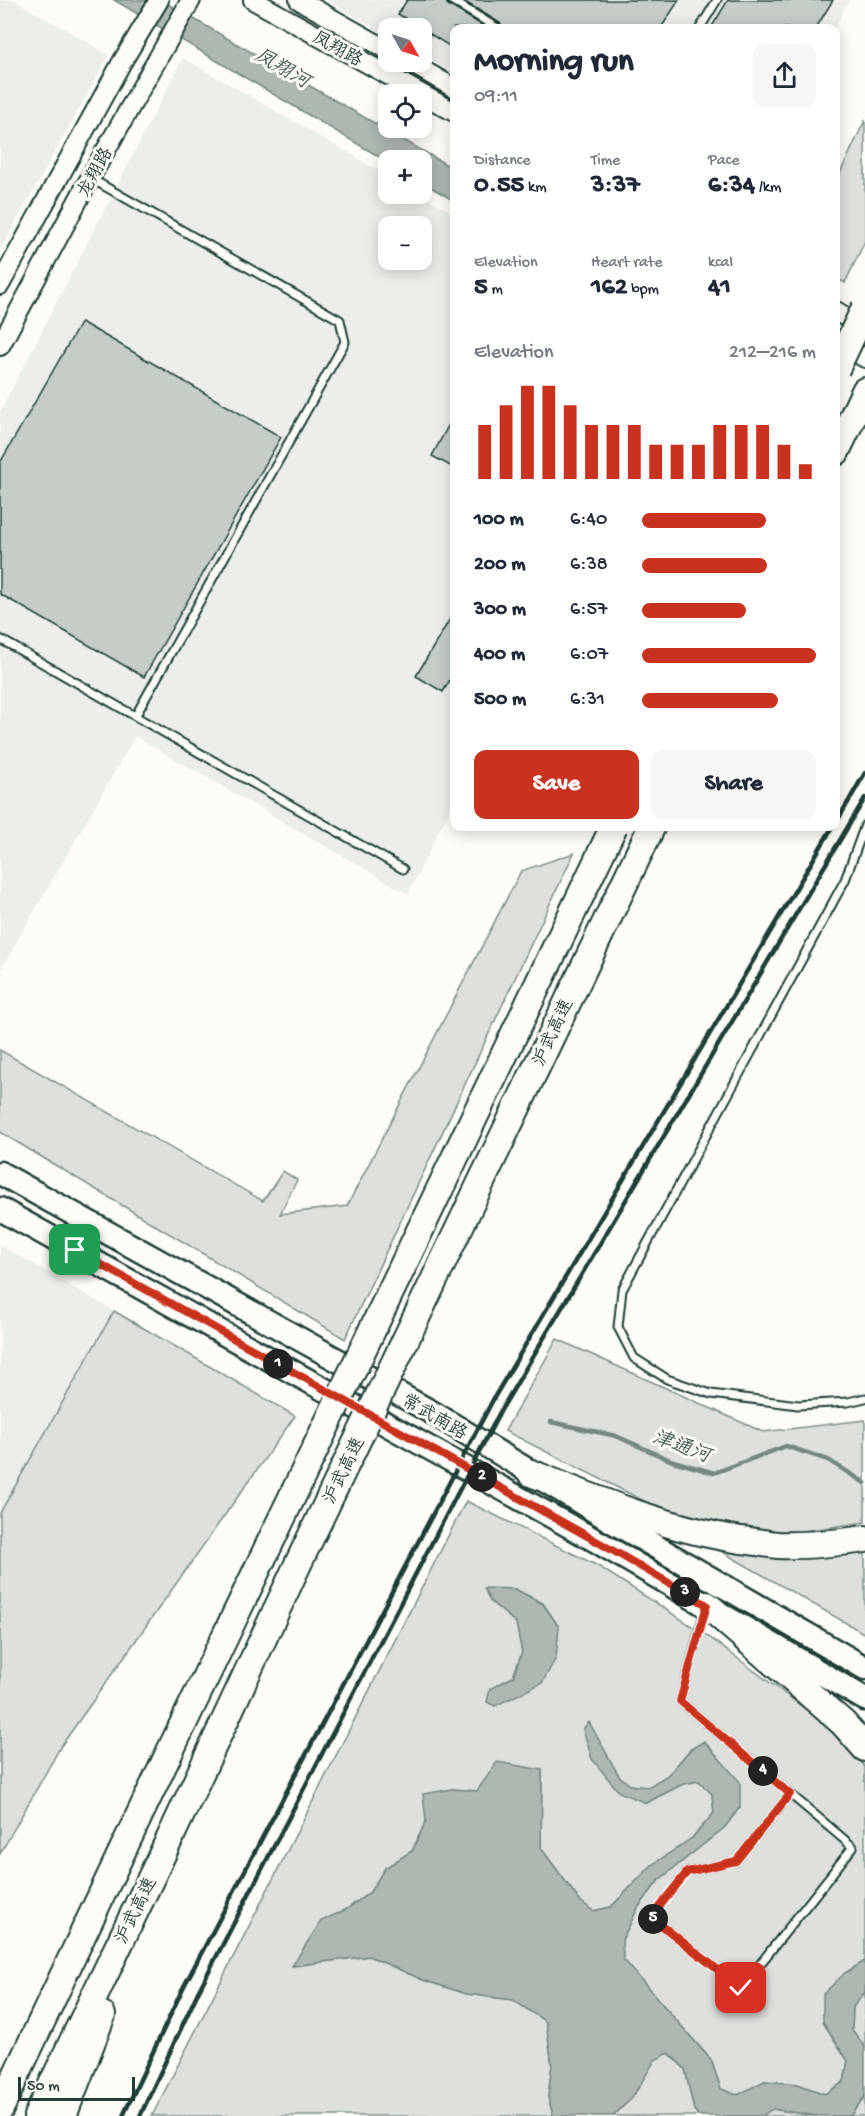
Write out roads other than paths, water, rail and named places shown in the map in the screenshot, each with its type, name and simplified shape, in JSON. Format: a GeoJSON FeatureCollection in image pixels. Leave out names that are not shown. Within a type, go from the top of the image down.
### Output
{"type":"FeatureCollection","features":[{"type":"Feature","properties":{"kind":"highway"},"geometry":{"type":"LineString","coordinates":[[840,361],[865,308]]}},
{"type":"Feature","properties":{"kind":"highway"},"geometry":{"type":"LineString","coordinates":[[840,444],[865,391]]}},
{"type":"Feature","properties":{"kind":"highway","name":"沪武高速"},"geometry":{"type":"LineString","coordinates":[[0,2109],[612,831]]}},
{"type":"Feature","properties":{"kind":"highway","name":"沪武高速"},"geometry":{"type":"LineString","coordinates":[[37,2116],[650,831]]}},
{"type":"Feature","properties":{"kind":"highway"},"geometry":{"type":"LineString","coordinates":[[531,1473],[626,1512],[721,1537],[775,1545],[804,1545],[865,1539]]}},
{"type":"Feature","properties":{"kind":"highway"},"geometry":{"type":"LineString","coordinates":[[707,1605],[843,1723],[865,1748]]}},
{"type":"Feature","properties":{"kind":"highway"},"geometry":{"type":"LineString","coordinates":[[63,2116],[171,1836]]}},
{"type":"Feature","properties":{"kind":"main road","name":"常武南路"},"geometry":{"type":"LineString","coordinates":[[0,1173],[433,1413],[610,1520],[865,1668]]}},
{"type":"Feature","properties":{"kind":"main road","name":"常武南路"},"geometry":{"type":"LineString","coordinates":[[0,1209],[598,1542],[865,1699]]}},
{"type":"Feature","properties":{"kind":"street","name":"龙翔路"},"geometry":{"type":"LineString","coordinates":[[0,285],[159,0]]}},
{"type":"Feature","properties":{"kind":"street","name":"龙翔路"},"geometry":{"type":"LineString","coordinates":[[0,346],[90,178],[191,0]]}},
{"type":"Feature","properties":{"kind":"street","name":"凤翔路"},"geometry":{"type":"LineString","coordinates":[[254,0],[450,110]]}},
{"type":"Feature","properties":{"kind":"street","name":"凤翔路"},"geometry":{"type":"LineString","coordinates":[[299,0],[378,44]]}},
{"type":"Feature","properties":{"kind":"street"},"geometry":{"type":"LineString","coordinates":[[426,72],[450,86]]}},
{"type":"Feature","properties":{"kind":"street"},"geometry":{"type":"LineString","coordinates":[[840,313],[865,329]]}},
{"type":"Feature","properties":{"kind":"street"},"geometry":{"type":"LineString","coordinates":[[840,343],[865,358]]}},
{"type":"Feature","properties":{"kind":"lane"},"geometry":{"type":"LineString","coordinates":[[451,0],[490,24]]}},
{"type":"Feature","properties":{"kind":"lane"},"geometry":{"type":"LineString","coordinates":[[702,24],[717,0]]}},
{"type":"Feature","properties":{"kind":"lane"},"geometry":{"type":"LineString","coordinates":[[90,178],[340,320],[345,342],[136,715]]}},
{"type":"Feature","properties":{"kind":"lane"},"geometry":{"type":"LineString","coordinates":[[0,639],[403,869]]}},
{"type":"Feature","properties":{"kind":"lane"},"geometry":{"type":"LineString","coordinates":[[865,825],[845,880],[622,1290],[618,1327],[634,1358],[667,1379],[711,1394],[798,1405],[848,1402],[865,1398]]}},
{"type":"Feature","properties":{"kind":"lane"},"geometry":{"type":"LineString","coordinates":[[707,1605],[680,1701],[853,1847],[741,1988],[651,1917],[687,1872],[736,1861],[790,1794]]}},
{"type":"Feature","properties":{"kind":"waterway","name":"津通河"},"geometry":{"type":"LineString","coordinates":[[551,1422],[616,1436],[670,1460],[714,1473],[786,1446],[828,1460],[865,1483]]}},
{"type":"Feature","properties":{"kind":"railway"},"geometry":{"type":"LineString","coordinates":[[840,816],[865,773]]}},
{"type":"Feature","properties":{"kind":"railway"},"geometry":{"type":"LineString","coordinates":[[140,2116],[198,1992],[501,1410],[865,798]]}},
{"type":"Feature","properties":{"kind":"railway"},"geometry":{"type":"LineString","coordinates":[[123,2116],[183,1988],[495,1396],[830,831]]}},
{"type":"Feature","properties":{"kind":"water label","name":"凤翔河"},"geometry":{"type":"Point","coordinates":[283,67]}}]}
